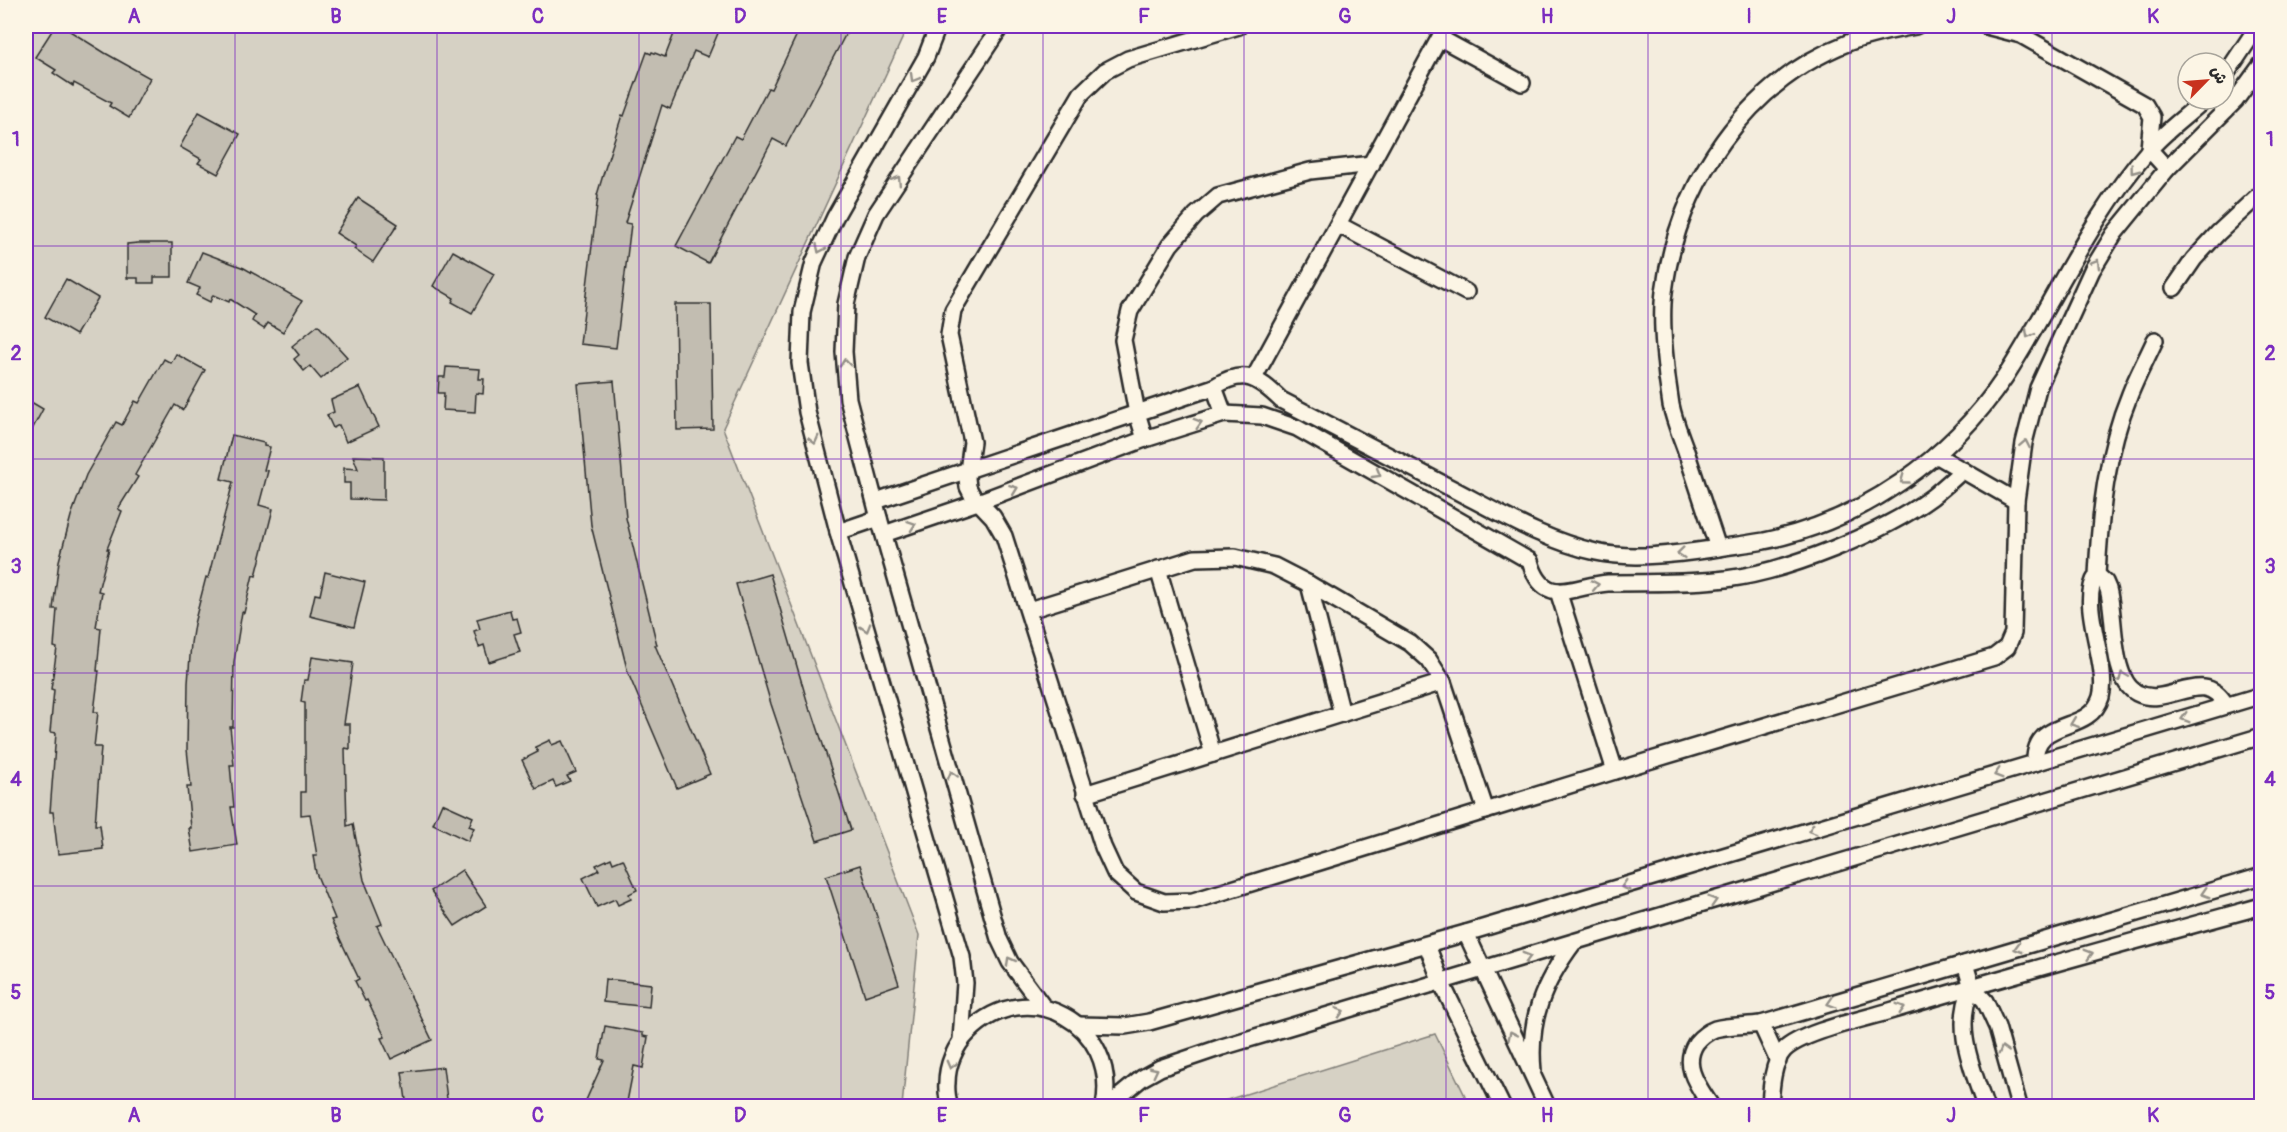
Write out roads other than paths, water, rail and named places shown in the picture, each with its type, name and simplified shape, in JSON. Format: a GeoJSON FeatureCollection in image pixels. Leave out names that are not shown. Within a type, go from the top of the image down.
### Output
{"type":"FeatureCollection","features":[{"type":"Feature","properties":{"kind":"street"},"geometry":{"type":"LineString","coordinates":[[938,26],[926,57],[835,217],[814,262],[802,312],[800,363],[807,412],[838,532],[962,957],[965,983],[962,1040]]}},
{"type":"Feature","properties":{"kind":"street"},"geometry":{"type":"LineString","coordinates":[[1001,26],[876,214],[857,257],[846,304],[844,352],[848,399],[879,518],[999,939],[1010,962],[1044,1008]]}},
{"type":"Feature","properties":{"kind":"street"},"geometry":{"type":"LineString","coordinates":[[1239,26],[1128,58],[1105,71],[1081,94],[953,310],[949,335],[972,442],[968,487],[1004,536],[1103,847],[1115,873],[1136,892],[1164,902],[1193,902],[1615,771],[1994,657],[2007,647],[2013,633],[2016,501],[2024,443],[2038,388],[2092,270],[2114,234],[2167,169],[2235,101],[2262,64]]}},
{"type":"Feature","properties":{"kind":"street"},"geometry":{"type":"LineString","coordinates":[[1719,548],[1672,407],[1664,351],[1663,294],[1674,239],[1694,188],[1713,154],[1736,123],[1761,98],[1788,76],[1817,57],[1882,32],[1916,26]]}},
{"type":"Feature","properties":{"kind":"street"},"geometry":{"type":"LineString","coordinates":[[1986,26],[2027,30],[2145,105],[2152,117],[2149,149],[2167,169]]}},
{"type":"Feature","properties":{"kind":"street"},"geometry":{"type":"LineString","coordinates":[[2236,59],[2258,26]]}},
{"type":"Feature","properties":{"kind":"street"},"geometry":{"type":"LineString","coordinates":[[1254,378],[1443,32],[1522,83]]}},
{"type":"Feature","properties":{"kind":"street"},"geometry":{"type":"LineString","coordinates":[[876,501],[968,468],[1214,387],[1243,375],[1254,378],[1281,400],[1542,536],[1598,553],[1663,555],[1765,541],[1811,528],[1897,485],[1936,455],[1974,418],[2005,376],[2094,223],[2149,149],[2192,111]]}},
{"type":"Feature","properties":{"kind":"street"},"geometry":{"type":"LineString","coordinates":[[1145,439],[1137,413],[1123,340],[1130,311],[1170,245],[1196,215],[1218,196],[1310,171],[1372,164]]}},
{"type":"Feature","properties":{"kind":"street"},"geometry":{"type":"LineString","coordinates":[[2174,288],[2194,259],[2262,192]]}},
{"type":"Feature","properties":{"kind":"street"},"geometry":{"type":"LineString","coordinates":[[1339,225],[1466,292]]}},
{"type":"Feature","properties":{"kind":"street"},"geometry":{"type":"LineString","coordinates":[[2035,763],[2034,753],[2041,738],[2052,731],[2086,718],[2098,704],[2101,696],[2102,678],[2090,597],[2092,583],[2097,575],[2100,514],[2111,454],[2129,395],[2155,340]]}},
{"type":"Feature","properties":{"kind":"street"},"geometry":{"type":"LineString","coordinates":[[1214,387],[1224,414]]}},
{"type":"Feature","properties":{"kind":"street"},"geometry":{"type":"LineString","coordinates":[[884,534],[978,502],[1145,439],[1224,414],[1262,416],[1297,428],[1530,561],[1539,581],[1548,588],[1570,592],[1605,583],[1728,579],[1795,563],[1890,522],[1930,498],[1963,471]]}},
{"type":"Feature","properties":{"kind":"street"},"geometry":{"type":"LineString","coordinates":[[1936,455],[2016,501]]}},
{"type":"Feature","properties":{"kind":"street"},"geometry":{"type":"LineString","coordinates":[[838,532],[879,518]]}},
{"type":"Feature","properties":{"kind":"street"},"geometry":{"type":"LineString","coordinates":[[1530,561],[1542,536]]}},
{"type":"Feature","properties":{"kind":"street"},"geometry":{"type":"LineString","coordinates":[[1029,610],[1196,558],[1235,557],[1274,566],[1410,643],[1429,660],[1443,682],[1486,811]]}},
{"type":"Feature","properties":{"kind":"street"},"geometry":{"type":"LineString","coordinates":[[1158,569],[1213,754]]}},
{"type":"Feature","properties":{"kind":"street"},"geometry":{"type":"LineString","coordinates":[[2097,575],[2105,582],[2108,589],[2121,674],[2131,690],[2156,697],[2204,688],[2216,692],[2226,705]]}},
{"type":"Feature","properties":{"kind":"street"},"geometry":{"type":"LineString","coordinates":[[1309,584],[1342,714]]}},
{"type":"Feature","properties":{"kind":"street"},"geometry":{"type":"LineString","coordinates":[[1558,591],[1615,771]]}},
{"type":"Feature","properties":{"kind":"street"},"geometry":{"type":"LineString","coordinates":[[1086,794],[1443,682]]}},
{"type":"Feature","properties":{"kind":"street"},"geometry":{"type":"LineString","coordinates":[[1078,1025],[1125,1026],[1149,1022],[1427,945],[2262,695]]}},
{"type":"Feature","properties":{"kind":"street"},"geometry":{"type":"LineString","coordinates":[[1106,1107],[1142,1078],[1160,1068],[1222,1047],[2262,736]]}},
{"type":"Feature","properties":{"kind":"street"},"geometry":{"type":"LineString","coordinates":[[1711,1107],[1691,1071],[1690,1060],[1692,1050],[1706,1033],[1716,1029],[1761,1024],[2262,876]]}},
{"type":"Feature","properties":{"kind":"street"},"geometry":{"type":"LineString","coordinates":[[1770,1107],[1778,1061],[1792,1043],[1820,1032],[1972,987],[2262,906]]}},
{"type":"Feature","properties":{"kind":"street"},"geometry":{"type":"LineString","coordinates":[[2114,920],[2121,945]]}},
{"type":"Feature","properties":{"kind":"street"},"geometry":{"type":"LineString","coordinates":[[1466,933],[1546,1107]]}},
{"type":"Feature","properties":{"kind":"street"},"geometry":{"type":"LineString","coordinates":[[1535,1083],[1532,1053],[1534,1023],[1542,993],[1556,966],[1574,942]]}},
{"type":"Feature","properties":{"kind":"street"},"geometry":{"type":"LineString","coordinates":[[1427,945],[1441,982],[1502,1107]]}},
{"type":"Feature","properties":{"kind":"street"},"geometry":{"type":"LineString","coordinates":[[1965,964],[1972,987],[1985,1001],[1997,1027],[2019,1107]]}},
{"type":"Feature","properties":{"kind":"street"},"geometry":{"type":"LineString","coordinates":[[1972,987],[1963,1011],[1964,1034],[1966,1048],[1985,1107]]}},
{"type":"Feature","properties":{"kind":"street"},"geometry":{"type":"LineString","coordinates":[[949,1107],[946,1084],[951,1060],[962,1040],[978,1023],[998,1011],[1021,1006],[1044,1008],[1062,1014],[1078,1025],[1091,1039],[1101,1055],[1107,1083],[1106,1107]]}},
{"type":"Feature","properties":{"kind":"street"},"geometry":{"type":"LineString","coordinates":[[1761,1024],[1778,1061]]}}]}
